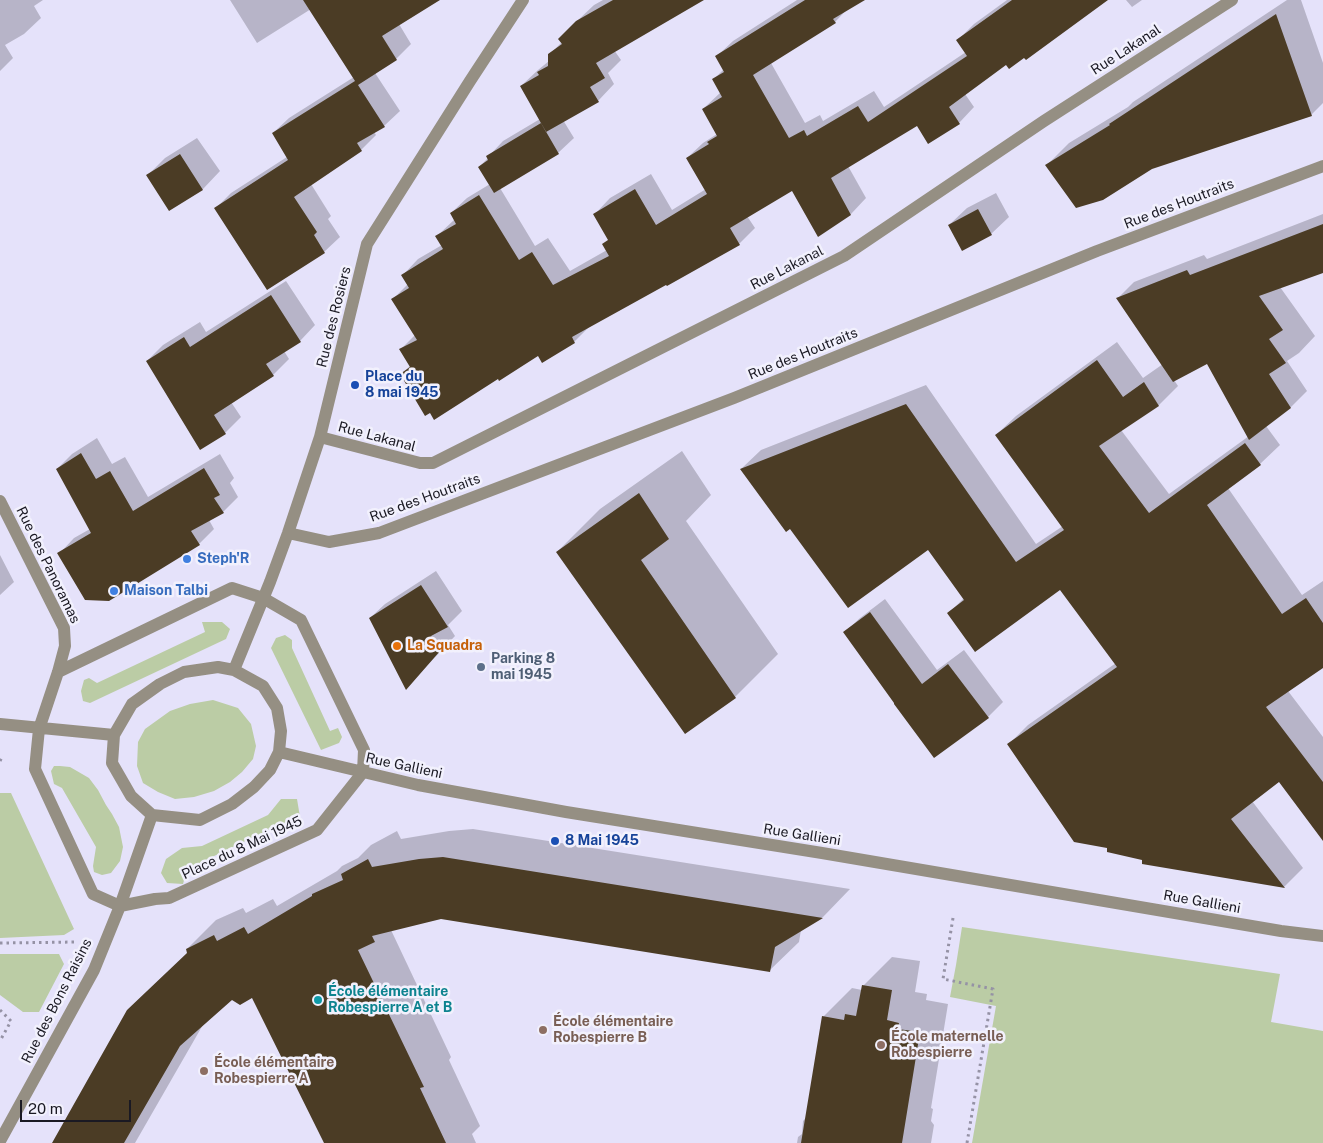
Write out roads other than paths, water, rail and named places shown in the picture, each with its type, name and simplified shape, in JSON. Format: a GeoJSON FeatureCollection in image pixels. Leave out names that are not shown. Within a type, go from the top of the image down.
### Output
{"type":"FeatureCollection","features":[{"type":"Feature","properties":{"kind":"street","name":"Rue des Rosiers"},"geometry":{"type":"LineString","coordinates":[[234,670],[288,533],[320,437],[367,244],[523,0]]}},
{"type":"Feature","properties":{"kind":"street","name":"Rue Lakanal"},"geometry":{"type":"LineString","coordinates":[[320,437],[420,463],[433,463],[844,256],[1044,121],[1232,0]]}},
{"type":"Feature","properties":{"kind":"street","name":"Rue des Houtraits"},"geometry":{"type":"LineString","coordinates":[[288,533],[329,542],[379,533],[734,398],[1097,251],[1323,166]]}},
{"type":"Feature","properties":{"kind":"street","name":"Rue des Panoramas"},"geometry":{"type":"LineString","coordinates":[[0,500],[64,628],[65,646],[58,672]]}},
{"type":"Feature","properties":{"kind":"street"},"geometry":{"type":"LineString","coordinates":[[120,906],[94,894],[35,769],[39,729],[58,672],[232,588],[263,598],[301,620],[364,750],[363,772]]}},
{"type":"Feature","properties":{"kind":"street"},"geometry":{"type":"LineString","coordinates":[[218,667],[234,670],[263,686],[277,708],[281,731],[279,752],[270,770],[254,787],[232,804],[200,820],[152,815],[132,796],[112,763],[114,735],[132,704],[160,684],[184,672],[218,667]]}},
{"type":"Feature","properties":{"kind":"street"},"geometry":{"type":"LineString","coordinates":[[0,724],[114,735]]}},
{"type":"Feature","properties":{"kind":"street","name":"Rue Gallieni"},"geometry":{"type":"LineString","coordinates":[[279,752],[418,785],[632,824],[830,855],[1281,931],[1323,936]]}},
{"type":"Feature","properties":{"kind":"street","name":"Place du 8 Mai 1945"},"geometry":{"type":"LineString","coordinates":[[120,906],[169,898],[317,830],[363,772]]}},
{"type":"Feature","properties":{"kind":"street","name":"Rue des Bons Raisins"},"geometry":{"type":"LineString","coordinates":[[0,1141],[94,970],[120,906],[152,815]]}},
{"type":"Feature","properties":{"kind":"place","name":"Place du 8 mai 1945"},"geometry":{"type":"Point","coordinates":[355,385]}},
{"type":"Feature","properties":{"kind":"place","name":"Steph'R"},"geometry":{"type":"Point","coordinates":[187,559]}},
{"type":"Feature","properties":{"kind":"place","name":"Maison Talbi"},"geometry":{"type":"Point","coordinates":[114,591]}},
{"type":"Feature","properties":{"kind":"place","name":"La Squadra"},"geometry":{"type":"Point","coordinates":[397,646]}},
{"type":"Feature","properties":{"kind":"place","name":"Parking 8 mai 1945"},"geometry":{"type":"Point","coordinates":[481,667]}},
{"type":"Feature","properties":{"kind":"place","name":"8 Mai 1945"},"geometry":{"type":"Point","coordinates":[555,841]}},
{"type":"Feature","properties":{"kind":"place","name":"École élémentaire Robespierre A et B"},"geometry":{"type":"Point","coordinates":[318,1000]}},
{"type":"Feature","properties":{"kind":"place","name":"École élémentaire Robespierre B"},"geometry":{"type":"Point","coordinates":[543,1030]}},
{"type":"Feature","properties":{"kind":"place","name":"École maternelle Robespierre"},"geometry":{"type":"Point","coordinates":[881,1045]}},
{"type":"Feature","properties":{"kind":"place","name":"École élémentaire Robespierre A"},"geometry":{"type":"Point","coordinates":[204,1071]}}]}
